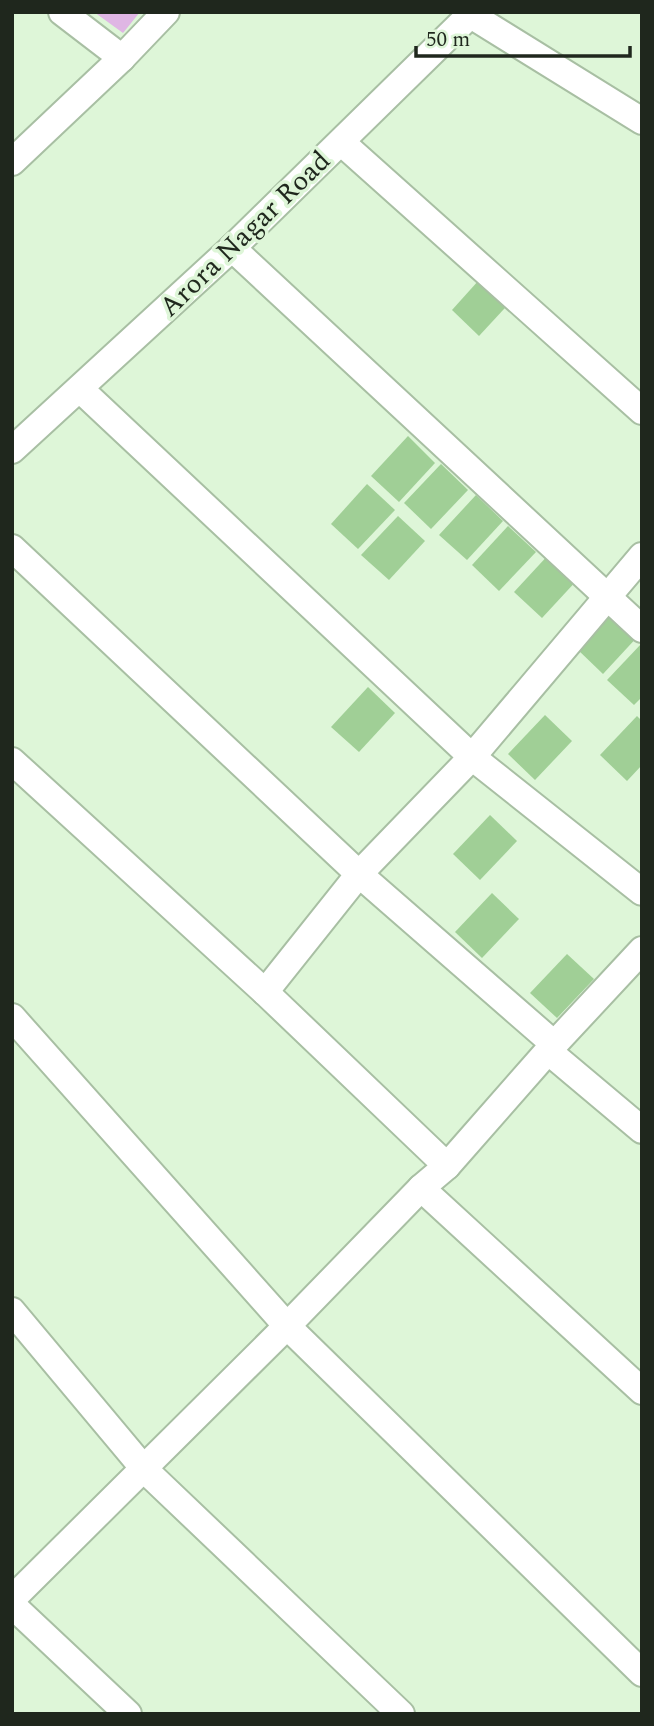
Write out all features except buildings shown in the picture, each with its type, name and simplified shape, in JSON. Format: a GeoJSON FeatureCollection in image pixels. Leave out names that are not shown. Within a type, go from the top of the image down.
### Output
{"type":"FeatureCollection","features":[{"type":"Feature","properties":{"kind":"street"},"geometry":{"type":"LineString","coordinates":[[62,12],[122,58]]}},
{"type":"Feature","properties":{"kind":"street"},"geometry":{"type":"LineString","coordinates":[[12,162],[122,58],[166,12]]}},
{"type":"Feature","properties":{"kind":"street"},"geometry":{"type":"LineString","coordinates":[[470,13],[642,121]]}},
{"type":"Feature","properties":{"kind":"street","name":"Arora Nagar Road"},"geometry":{"type":"LineString","coordinates":[[12,450],[232,248],[470,13]]}},
{"type":"Feature","properties":{"kind":"street"},"geometry":{"type":"LineString","coordinates":[[341,142],[642,411]]}},
{"type":"Feature","properties":{"kind":"street"},"geometry":{"type":"LineString","coordinates":[[232,248],[642,629]]}},
{"type":"Feature","properties":{"kind":"street"},"geometry":{"type":"LineString","coordinates":[[80,389],[471,757],[642,891]]}},
{"type":"Feature","properties":{"kind":"street"},"geometry":{"type":"LineString","coordinates":[[12,548],[359,874],[642,1130]]}},
{"type":"Feature","properties":{"kind":"street"},"geometry":{"type":"LineString","coordinates":[[265,992],[359,874],[471,757],[642,556]]}},
{"type":"Feature","properties":{"kind":"street"},"geometry":{"type":"LineString","coordinates":[[12,761],[265,992],[447,1166]]}},
{"type":"Feature","properties":{"kind":"street"},"geometry":{"type":"LineString","coordinates":[[12,1599],[145,1470],[421,1188],[447,1166],[642,950]]}},
{"type":"Feature","properties":{"kind":"street"},"geometry":{"type":"LineString","coordinates":[[12,1017],[288,1326],[642,1673]]}},
{"type":"Feature","properties":{"kind":"street"},"geometry":{"type":"LineString","coordinates":[[421,1188],[642,1391]]}},
{"type":"Feature","properties":{"kind":"street"},"geometry":{"type":"LineString","coordinates":[[12,1311],[145,1470],[401,1714]]}},
{"type":"Feature","properties":{"kind":"street"},"geometry":{"type":"LineString","coordinates":[[12,1605],[128,1714]]}},
{"type":"Feature","properties":{"kind":"shaded area"},"geometry":{"type":"Polygon","coordinates":[[[94,12],[140,12],[123,33],[94,12]]]}}]}
